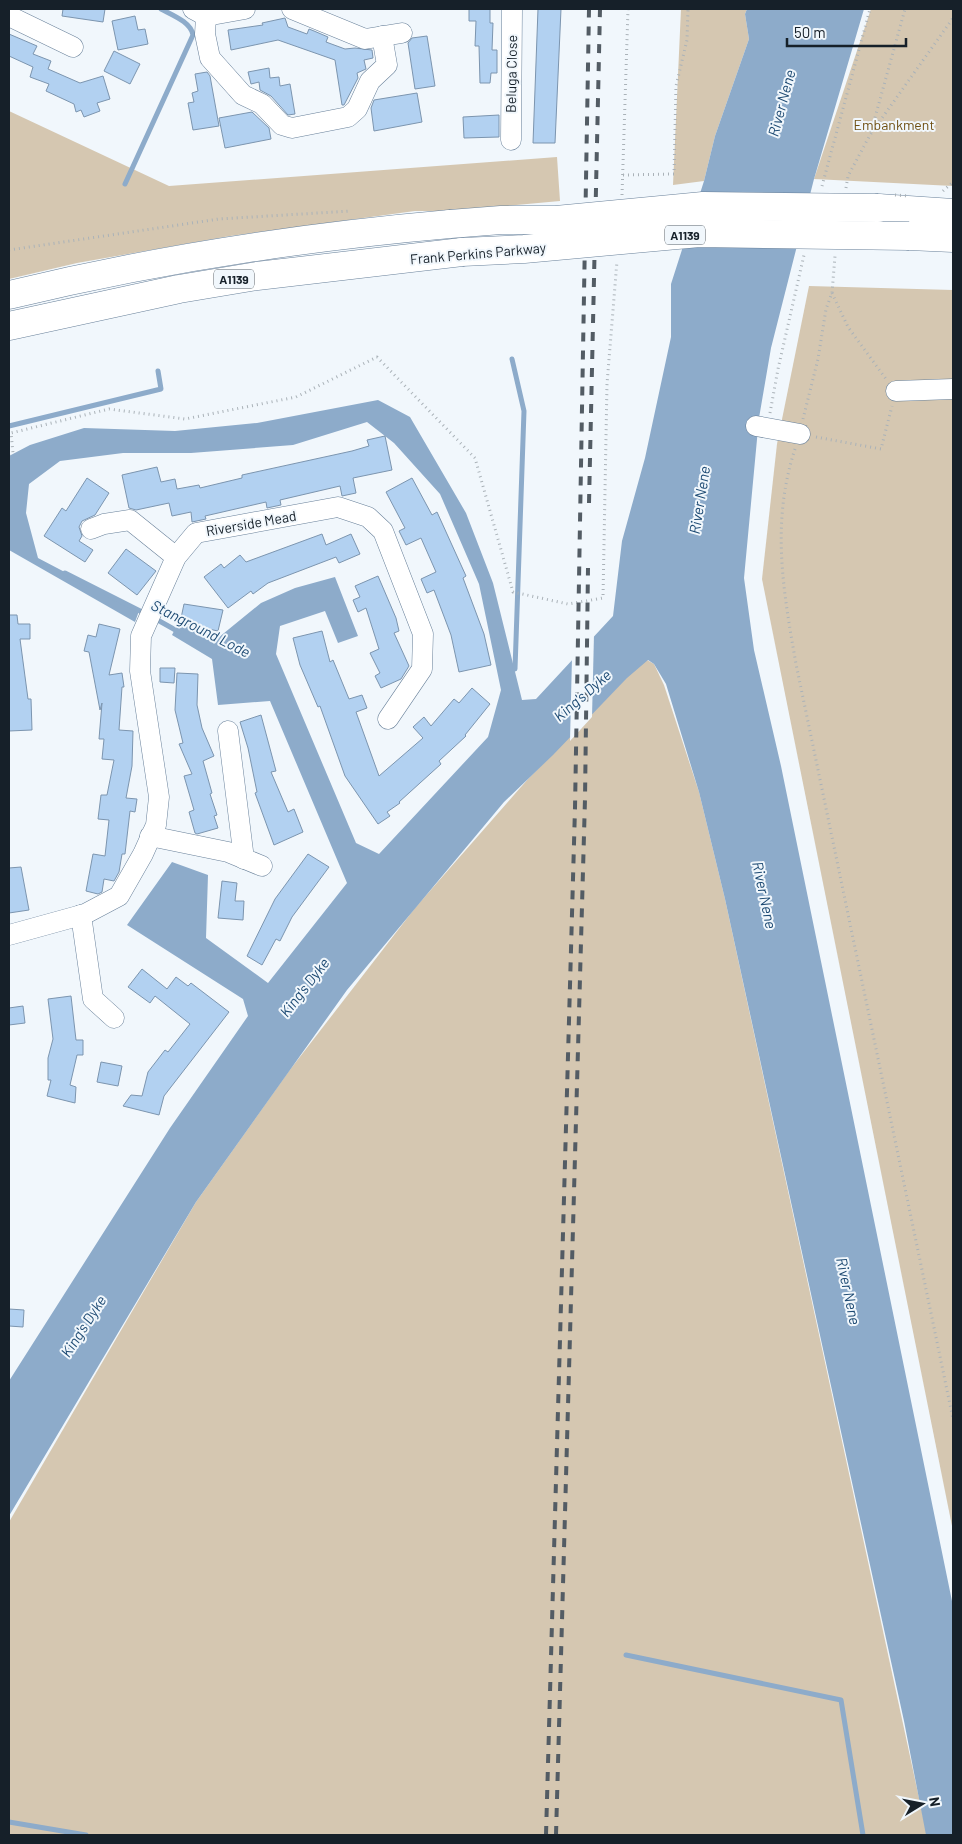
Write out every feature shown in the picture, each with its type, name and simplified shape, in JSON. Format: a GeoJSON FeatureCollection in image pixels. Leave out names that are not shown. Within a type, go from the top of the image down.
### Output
{"type":"FeatureCollection","features":[{"type":"Feature","properties":{"kind":"highway","name":"Frank Perkins Parkway"},"geometry":{"type":"LineString","coordinates":[[9,295],[82,277],[254,246],[450,224],[500,220],[556,220],[703,206],[878,208],[947,203]]}},
{"type":"Feature","properties":{"kind":"highway","name":"Frank Perkins Parkway"},"geometry":{"type":"LineString","coordinates":[[9,326],[179,289],[257,276],[462,252],[524,249],[699,233],[953,238]]}},
{"type":"Feature","properties":{"kind":"street"},"geometry":{"type":"LineString","coordinates":[[245,9],[200,12],[210,58],[243,94],[262,104],[282,125],[292,128],[348,117],[357,109],[370,81],[387,72],[382,36]]}},
{"type":"Feature","properties":{"kind":"street"},"geometry":{"type":"LineString","coordinates":[[292,9],[365,39],[402,32]]}},
{"type":"Feature","properties":{"kind":"street","name":"Beluga Close"},"geometry":{"type":"LineString","coordinates":[[511,140],[512,9]]}},
{"type":"Feature","properties":{"kind":"street"},"geometry":{"type":"LineString","coordinates":[[9,16],[72,47]]}},
{"type":"Feature","properties":{"kind":"street"},"geometry":{"type":"LineString","coordinates":[[896,391],[953,389]]}},
{"type":"Feature","properties":{"kind":"street"},"geometry":{"type":"LineString","coordinates":[[756,426],[799,425]]}},
{"type":"Feature","properties":{"kind":"street","name":"Riverside Mead"},"geometry":{"type":"LineString","coordinates":[[9,935],[81,915],[119,896],[156,825],[159,797],[140,671],[141,636],[176,557],[196,533],[338,507],[368,517],[383,531],[423,634],[422,669],[388,719]]}},
{"type":"Feature","properties":{"kind":"street"},"geometry":{"type":"LineString","coordinates":[[91,529],[104,524],[130,520],[176,557]]}},
{"type":"Feature","properties":{"kind":"street"},"geometry":{"type":"LineString","coordinates":[[150,836],[228,852],[253,863],[228,731]]}},
{"type":"Feature","properties":{"kind":"street"},"geometry":{"type":"LineString","coordinates":[[81,915],[93,999],[114,1018]]}},
{"type":"Feature","properties":{"kind":"path"},"geometry":{"type":"LineString","coordinates":[[621,205],[628,9]]}},
{"type":"Feature","properties":{"kind":"path"},"geometry":{"type":"LineString","coordinates":[[623,175],[674,174],[676,86],[687,40],[688,9]]}},
{"type":"Feature","properties":{"kind":"path"},"geometry":{"type":"LineString","coordinates":[[827,165],[870,9]]}},
{"type":"Feature","properties":{"kind":"path"},"geometry":{"type":"LineString","coordinates":[[905,9],[870,135],[953,18]]}},
{"type":"Feature","properties":{"kind":"path"},"geometry":{"type":"LineString","coordinates":[[947,203],[953,182]]}},
{"type":"Feature","properties":{"kind":"path"},"geometry":{"type":"LineString","coordinates":[[9,250],[219,219],[360,211]]}},
{"type":"Feature","properties":{"kind":"path"},"geometry":{"type":"LineString","coordinates":[[9,454],[12,453],[11,433],[109,409],[185,420],[296,397],[378,357],[474,458],[513,592],[568,604],[603,598],[607,384],[617,254]]}},
{"type":"Feature","properties":{"kind":"path"},"geometry":{"type":"LineString","coordinates":[[799,425],[881,449],[896,391],[848,327],[832,293],[826,309],[818,359],[799,425],[787,481],[779,537],[783,594],[953,1419]]}},
{"type":"Feature","properties":{"kind":"path"},"geometry":{"type":"LineString","coordinates":[[778,416],[770,415],[791,308]]}},
{"type":"Feature","properties":{"kind":"green space"},"geometry":{"type":"Polygon","coordinates":[[[681,9],[747,9],[745,14],[749,39],[715,136],[704,181],[673,185],[681,9]]]}},
{"type":"Feature","properties":{"kind":"green space","name":"Embankment"},"geometry":{"type":"Polygon","coordinates":[[[871,9],[953,9],[953,186],[814,179],[871,9]]]}},
{"type":"Feature","properties":{"kind":"green space"},"geometry":{"type":"Polygon","coordinates":[[[9,111],[169,186],[557,157],[560,201],[453,211],[415,211],[230,236],[77,263],[9,279],[9,111]]]}},
{"type":"Feature","properties":{"kind":"green space"},"geometry":{"type":"Polygon","coordinates":[[[809,286],[953,290],[953,1531],[762,579],[777,444],[809,286]]]}},
{"type":"Feature","properties":{"kind":"green space"},"geometry":{"type":"Polygon","coordinates":[[[647,660],[654,664],[664,685],[699,792],[725,899],[927,1835],[9,1835],[9,1522],[196,1202],[289,1071],[415,908],[528,779],[637,667],[647,660]]]}},
{"type":"Feature","properties":{"kind":"water"},"geometry":{"type":"Polygon","coordinates":[[[747,9],[864,9],[814,179],[771,348],[759,418],[744,578],[754,650],[781,766],[953,1606],[953,1835],[926,1835],[904,1721],[725,899],[699,792],[666,684],[654,664],[648,660],[627,678],[553,755],[504,802],[347,990],[196,1202],[9,1516],[9,1381],[170,1128],[248,1016],[243,999],[127,925],[172,862],[208,875],[206,938],[268,983],[347,883],[270,701],[218,705],[212,659],[172,635],[178,623],[218,638],[261,603],[295,588],[335,577],[358,636],[338,643],[325,611],[280,626],[276,654],[356,843],[379,854],[488,737],[501,690],[479,584],[440,494],[394,443],[367,422],[293,445],[191,453],[123,453],[60,461],[29,484],[26,513],[38,558],[139,611],[135,622],[9,550],[9,456],[30,445],[84,428],[175,431],[257,423],[378,400],[410,417],[466,513],[493,583],[522,700],[536,699],[613,616],[622,541],[645,458],[671,337],[671,284],[704,181],[715,136],[749,39],[745,14],[747,9]]]}},
{"type":"Feature","properties":{"kind":"pier"},"geometry":{"type":"Polygon","coordinates":[[[594,634],[592,717],[570,741],[572,657],[594,634]]]}},
{"type":"Feature","properties":{"kind":"building"},"geometry":{"type":"Polygon","coordinates":[[[63,9],[105,9],[103,22],[62,16],[63,9]]]}},
{"type":"Feature","properties":{"kind":"building"},"geometry":{"type":"Polygon","coordinates":[[[469,9],[490,9],[490,23],[493,23],[492,50],[497,50],[497,73],[491,73],[490,83],[480,83],[479,46],[475,46],[476,21],[469,21],[469,9]]]}},
{"type":"Feature","properties":{"kind":"building"},"geometry":{"type":"Polygon","coordinates":[[[538,9],[561,9],[555,143],[533,143],[538,9]]]}},
{"type":"Feature","properties":{"kind":"building"},"geometry":{"type":"Polygon","coordinates":[[[135,16],[138,30],[145,29],[148,44],[118,50],[112,21],[135,16]]]}},
{"type":"Feature","properties":{"kind":"building"},"geometry":{"type":"Polygon","coordinates":[[[285,18],[288,27],[307,34],[309,29],[328,37],[326,42],[345,49],[372,50],[373,58],[364,60],[366,69],[357,73],[358,78],[344,105],[342,105],[335,60],[278,40],[231,50],[228,30],[263,25],[262,23],[285,18]]]}},
{"type":"Feature","properties":{"kind":"building"},"geometry":{"type":"Polygon","coordinates":[[[9,34],[37,46],[33,54],[51,61],[48,69],[80,83],[103,76],[110,99],[97,103],[100,111],[84,117],[81,110],[76,112],[74,104],[46,91],[49,84],[30,77],[33,67],[9,56],[9,34]]]}},
{"type":"Feature","properties":{"kind":"building"},"geometry":{"type":"Polygon","coordinates":[[[427,36],[435,86],[415,89],[408,43],[412,38],[427,36]]]}},
{"type":"Feature","properties":{"kind":"building"},"geometry":{"type":"Polygon","coordinates":[[[114,51],[140,64],[130,84],[104,71],[114,51]]]}},
{"type":"Feature","properties":{"kind":"building"},"geometry":{"type":"Polygon","coordinates":[[[269,68],[270,78],[279,77],[280,86],[290,84],[295,114],[288,115],[271,96],[260,90],[259,82],[251,84],[248,72],[269,68]]]}},
{"type":"Feature","properties":{"kind":"building"},"geometry":{"type":"Polygon","coordinates":[[[207,72],[210,76],[219,126],[193,130],[188,103],[194,102],[192,93],[198,91],[195,74],[207,72]]]}},
{"type":"Feature","properties":{"kind":"building"},"geometry":{"type":"Polygon","coordinates":[[[417,93],[422,122],[374,131],[371,108],[374,100],[417,93]]]}},
{"type":"Feature","properties":{"kind":"building"},"geometry":{"type":"Polygon","coordinates":[[[252,112],[269,128],[271,139],[225,148],[219,118],[252,112]]]}},
{"type":"Feature","properties":{"kind":"building"},"geometry":{"type":"Polygon","coordinates":[[[499,115],[499,137],[464,138],[463,117],[499,115]]]}},
{"type":"Feature","properties":{"kind":"building"},"geometry":{"type":"Polygon","coordinates":[[[385,436],[392,470],[353,478],[356,493],[342,496],[340,486],[280,500],[281,505],[267,508],[266,502],[205,516],[206,519],[192,522],[191,512],[172,516],[169,503],[136,510],[129,508],[122,475],[157,467],[161,482],[175,479],[177,489],[199,485],[200,488],[242,478],[242,475],[352,451],[369,446],[367,440],[385,436]]]}},
{"type":"Feature","properties":{"kind":"building"},"geometry":{"type":"Polygon","coordinates":[[[87,478],[109,493],[95,515],[82,521],[79,527],[82,536],[79,541],[93,550],[85,562],[44,536],[62,508],[66,511],[87,478]]]}},
{"type":"Feature","properties":{"kind":"building"},"geometry":{"type":"Polygon","coordinates":[[[412,478],[432,515],[437,512],[466,576],[463,578],[484,634],[491,665],[459,672],[451,635],[434,590],[427,593],[421,579],[436,572],[421,538],[406,545],[399,531],[405,528],[386,492],[412,478]]]}},
{"type":"Feature","properties":{"kind":"building"},"geometry":{"type":"Polygon","coordinates":[[[322,534],[326,545],[351,534],[360,554],[339,563],[336,557],[268,583],[253,594],[251,591],[228,608],[204,577],[221,564],[224,568],[240,555],[246,562],[322,534]]]}},
{"type":"Feature","properties":{"kind":"building"},"geometry":{"type":"Polygon","coordinates":[[[126,549],[156,571],[137,595],[108,573],[126,549]]]}},
{"type":"Feature","properties":{"kind":"building"},"geometry":{"type":"Polygon","coordinates":[[[378,576],[396,618],[399,631],[394,633],[409,666],[401,679],[381,688],[375,676],[380,673],[370,653],[379,649],[366,608],[358,612],[353,600],[360,597],[355,586],[378,576]]]}},
{"type":"Feature","properties":{"kind":"building"},"geometry":{"type":"Polygon","coordinates":[[[184,604],[223,610],[218,631],[180,623],[184,604]]]}},
{"type":"Feature","properties":{"kind":"building"},"geometry":{"type":"Polygon","coordinates":[[[9,615],[17,615],[18,624],[30,624],[30,639],[20,639],[28,699],[31,699],[32,730],[9,731],[9,615]]]}},
{"type":"Feature","properties":{"kind":"building"},"geometry":{"type":"Polygon","coordinates":[[[99,624],[120,629],[109,675],[122,673],[124,687],[122,687],[119,730],[133,731],[132,766],[126,798],[137,799],[135,812],[130,811],[125,854],[122,854],[119,872],[114,881],[104,879],[102,892],[98,894],[86,891],[93,854],[105,856],[109,820],[98,819],[101,795],[107,795],[114,760],[102,759],[104,739],[99,739],[102,703],[100,710],[89,652],[84,651],[88,635],[96,637],[99,624]]]}},
{"type":"Feature","properties":{"kind":"building"},"geometry":{"type":"Polygon","coordinates":[[[322,631],[330,662],[333,660],[349,699],[362,695],[367,708],[356,712],[379,776],[423,738],[413,727],[424,717],[431,726],[454,699],[459,703],[472,688],[490,704],[466,736],[439,761],[441,764],[400,803],[387,812],[390,816],[378,824],[345,776],[320,706],[318,707],[300,665],[293,638],[322,631]]]}},
{"type":"Feature","properties":{"kind":"building"},"geometry":{"type":"Polygon","coordinates":[[[160,668],[175,668],[174,683],[160,682],[160,668]]]}},
{"type":"Feature","properties":{"kind":"building"},"geometry":{"type":"Polygon","coordinates":[[[177,673],[198,674],[197,705],[202,728],[214,756],[203,761],[212,793],[210,794],[217,815],[214,816],[218,828],[197,834],[195,833],[189,812],[194,810],[184,776],[192,774],[179,744],[183,743],[175,710],[177,673]]]}},
{"type":"Feature","properties":{"kind":"building"},"geometry":{"type":"Polygon","coordinates":[[[261,715],[276,771],[271,772],[288,812],[294,809],[303,832],[274,845],[255,793],[257,792],[248,748],[240,722],[261,715]]]}},
{"type":"Feature","properties":{"kind":"building"},"geometry":{"type":"Polygon","coordinates":[[[308,854],[329,867],[292,917],[280,941],[276,939],[262,965],[247,956],[275,899],[308,854]]]}},
{"type":"Feature","properties":{"kind":"building"},"geometry":{"type":"Polygon","coordinates":[[[21,867],[29,910],[9,913],[9,868],[21,867]]]}},
{"type":"Feature","properties":{"kind":"building"},"geometry":{"type":"Polygon","coordinates":[[[222,881],[237,883],[235,901],[244,901],[243,920],[218,918],[222,881]]]}},
{"type":"Feature","properties":{"kind":"building"},"geometry":{"type":"Polygon","coordinates":[[[142,969],[167,989],[176,977],[188,986],[191,983],[229,1012],[164,1096],[159,1115],[123,1106],[131,1095],[142,1096],[148,1072],[165,1050],[168,1052],[190,1024],[155,996],[150,1003],[128,987],[142,969]]]}},
{"type":"Feature","properties":{"kind":"building"},"geometry":{"type":"Polygon","coordinates":[[[71,996],[76,1040],[83,1040],[83,1055],[77,1055],[70,1085],[76,1087],[75,1103],[47,1096],[51,1080],[48,1080],[48,1058],[53,1039],[48,999],[71,996]]]}},
{"type":"Feature","properties":{"kind":"building"},"geometry":{"type":"Polygon","coordinates":[[[23,1006],[25,1023],[9,1025],[9,1008],[23,1006]]]}},
{"type":"Feature","properties":{"kind":"building"},"geometry":{"type":"Polygon","coordinates":[[[101,1062],[122,1066],[118,1086],[97,1082],[101,1062]]]}},
{"type":"Feature","properties":{"kind":"building"},"geometry":{"type":"Polygon","coordinates":[[[9,1309],[24,1310],[23,1327],[9,1326],[9,1309]]]}},
{"type":"Feature","properties":{"kind":"waterway"},"geometry":{"type":"LineString","coordinates":[[125,184],[193,35],[189,26],[161,9]]}},
{"type":"Feature","properties":{"kind":"waterway"},"geometry":{"type":"LineString","coordinates":[[512,359],[524,411],[515,669]]}},
{"type":"Feature","properties":{"kind":"waterway"},"geometry":{"type":"LineString","coordinates":[[9,426],[161,389],[158,371]]}},
{"type":"Feature","properties":{"kind":"waterway","name":"Stanground Lode"},"geometry":{"type":"LineString","coordinates":[[65,573],[146,614]]}},
{"type":"Feature","properties":{"kind":"waterway","name":"Stanground Lode"},"geometry":{"type":"LineString","coordinates":[[154,618],[179,632]]}},
{"type":"Feature","properties":{"kind":"waterway"},"geometry":{"type":"LineString","coordinates":[[626,1655],[841,1700],[863,1835]]}},
{"type":"Feature","properties":{"kind":"waterway"},"geometry":{"type":"LineString","coordinates":[[9,1822],[86,1835]]}},
{"type":"Feature","properties":{"kind":"railway"},"geometry":{"type":"LineString","coordinates":[[546,1835],[575,808],[589,9]]}},
{"type":"Feature","properties":{"kind":"railway"},"geometry":{"type":"LineString","coordinates":[[589,503],[600,9]]}},
{"type":"Feature","properties":{"kind":"railway"},"geometry":{"type":"LineString","coordinates":[[556,1835],[585,799],[588,568]]}},
{"type":"Feature","properties":{"kind":"water label","name":"River Nene"},"geometry":{"type":"Point","coordinates":[781,103]}},
{"type":"Feature","properties":{"kind":"water label","name":"River Nene"},"geometry":{"type":"Point","coordinates":[699,500]}},
{"type":"Feature","properties":{"kind":"water label","name":"King's Dyke"},"geometry":{"type":"Point","coordinates":[582,695]}},
{"type":"Feature","properties":{"kind":"water label","name":"River Nene"},"geometry":{"type":"Point","coordinates":[765,895]}},
{"type":"Feature","properties":{"kind":"water label","name":"King's Dyke"},"geometry":{"type":"Point","coordinates":[304,987]}},
{"type":"Feature","properties":{"kind":"water label","name":"River Nene"},"geometry":{"type":"Point","coordinates":[849,1291]}},
{"type":"Feature","properties":{"kind":"water label","name":"King's Dyke"},"geometry":{"type":"Point","coordinates":[83,1326]}}]}
